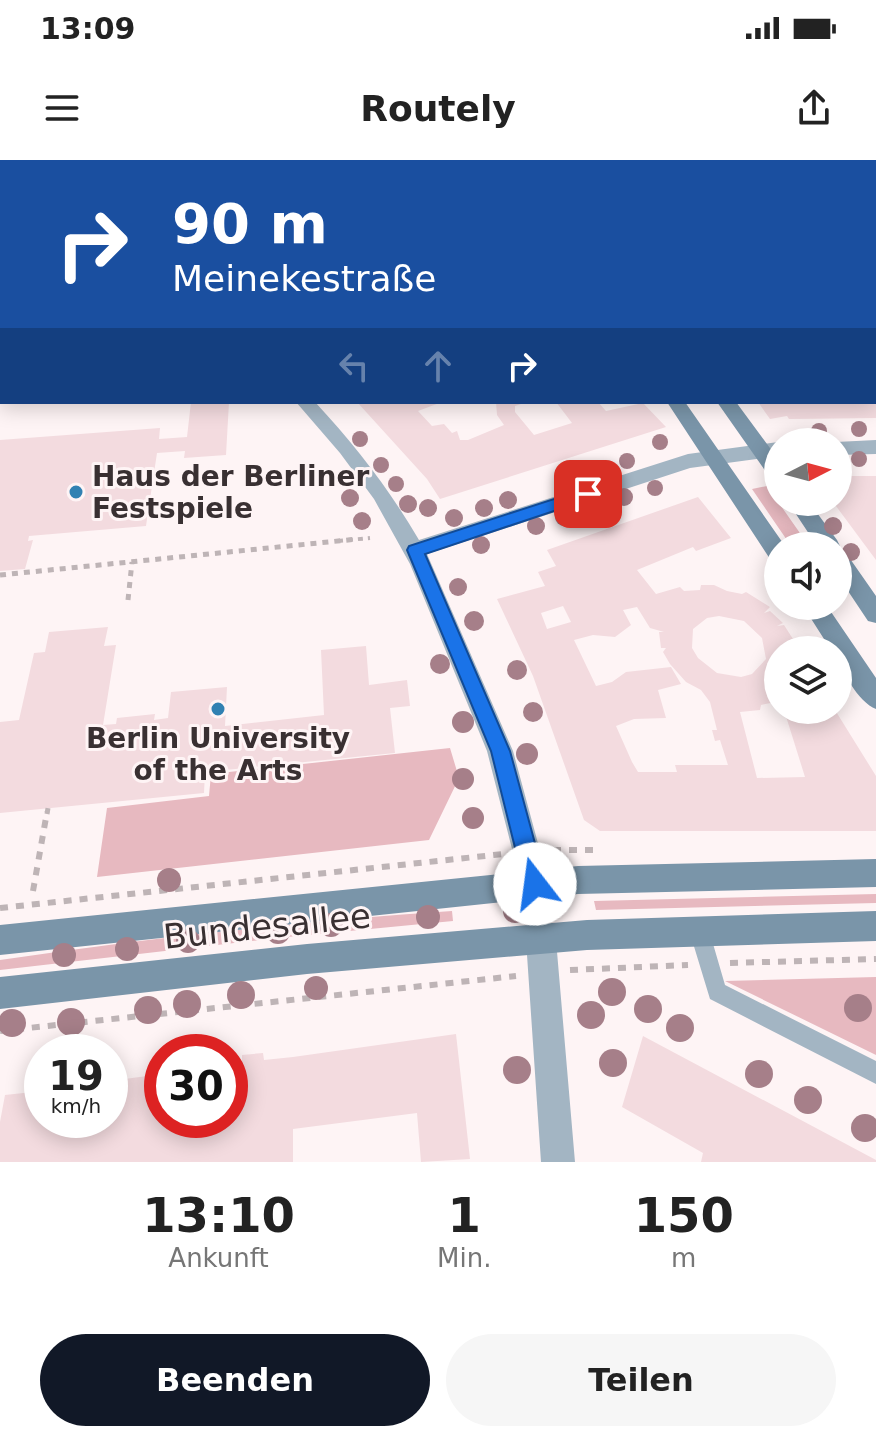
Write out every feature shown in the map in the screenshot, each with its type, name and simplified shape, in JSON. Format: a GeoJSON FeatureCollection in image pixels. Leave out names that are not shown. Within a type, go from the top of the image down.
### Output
{"type":"FeatureCollection","features":[{"type":"Feature","properties":{"kind":"main road"},"geometry":{"type":"LineString","coordinates":[[677,404],[764,533]]}},
{"type":"Feature","properties":{"kind":"main road"},"geometry":{"type":"LineString","coordinates":[[728,404],[764,443]]}},
{"type":"Feature","properties":{"kind":"main road"},"geometry":{"type":"LineString","coordinates":[[852,579],[876,614]]}},
{"type":"Feature","properties":{"kind":"main road"},"geometry":{"type":"LineString","coordinates":[[823,620],[876,698]]}},
{"type":"Feature","properties":{"kind":"main road","name":"Bundesallee"},"geometry":{"type":"LineString","coordinates":[[0,940],[535,884],[876,873]]}},
{"type":"Feature","properties":{"kind":"main road","name":"Bundesallee"},"geometry":{"type":"LineString","coordinates":[[0,993],[307,959],[587,935],[876,926]]}},
{"type":"Feature","properties":{"kind":"street"},"geometry":{"type":"LineString","coordinates":[[307,404],[347,448],[382,494],[415,550],[500,751],[535,884]]}},
{"type":"Feature","properties":{"kind":"street"},"geometry":{"type":"LineString","coordinates":[[852,448],[876,447]]}},
{"type":"Feature","properties":{"kind":"street"},"geometry":{"type":"LineString","coordinates":[[415,550],[688,461],[764,451]]}},
{"type":"Feature","properties":{"kind":"street"},"geometry":{"type":"LineString","coordinates":[[541,940],[558,1162]]}},
{"type":"Feature","properties":{"kind":"lane"},"geometry":{"type":"LineString","coordinates":[[699,930],[717,992],[876,1073]]}},
{"type":"Feature","properties":{"kind":"path"},"geometry":{"type":"LineString","coordinates":[[0,575],[370,538]]}},
{"type":"Feature","properties":{"kind":"path"},"geometry":{"type":"LineString","coordinates":[[128,600],[132,562]]}},
{"type":"Feature","properties":{"kind":"path"},"geometry":{"type":"LineString","coordinates":[[33,891],[48,808]]}},
{"type":"Feature","properties":{"kind":"path"},"geometry":{"type":"LineString","coordinates":[[0,908],[506,854]]}},
{"type":"Feature","properties":{"kind":"path"},"geometry":{"type":"LineString","coordinates":[[0,1031],[512,977]]}},
{"type":"Feature","properties":{"kind":"shaded area"},"geometry":{"type":"Polygon","coordinates":[[[764,487],[764,507],[752,489],[764,487]]]}},
{"type":"Feature","properties":{"kind":"shaded area"},"geometry":{"type":"Polygon","coordinates":[[[770,516],[788,516],[799,532],[781,532],[770,516]]]}},
{"type":"Feature","properties":{"kind":"shaded area"},"geometry":{"type":"Polygon","coordinates":[[[450,748],[459,778],[429,840],[97,877],[107,808],[209,796],[211,774],[450,748]]]}},
{"type":"Feature","properties":{"kind":"shaded area"},"geometry":{"type":"Polygon","coordinates":[[[876,894],[876,903],[596,910],[594,901],[876,894]]]}},
{"type":"Feature","properties":{"kind":"shaded area"},"geometry":{"type":"Polygon","coordinates":[[[452,911],[453,921],[0,970],[0,960],[112,944],[282,925],[452,911]]]}},
{"type":"Feature","properties":{"kind":"shaded area"},"geometry":{"type":"Polygon","coordinates":[[[876,977],[876,1055],[725,981],[876,977]]]}},
{"type":"Feature","properties":{"kind":"building","name":"Haus der Berliner Festspiele"},"geometry":{"type":"Polygon","coordinates":[[[191,404],[229,404],[226,455],[184,458],[185,451],[157,453],[146,526],[29,536],[28,541],[33,540],[25,569],[0,571],[0,440],[160,428],[159,439],[187,437],[191,404]]]}},
{"type":"Feature","properties":{"kind":"building"},"geometry":{"type":"Polygon","coordinates":[[[359,404],[437,404],[418,411],[432,426],[444,424],[452,433],[457,431],[460,440],[468,440],[504,425],[497,415],[496,404],[521,404],[515,406],[515,412],[534,435],[572,423],[558,404],[600,404],[606,411],[644,404],[666,427],[440,499],[427,479],[359,404]]]}},
{"type":"Feature","properties":{"kind":"building"},"geometry":{"type":"Polygon","coordinates":[[[759,404],[876,404],[876,418],[789,419],[787,416],[770,419],[759,404]]]}},
{"type":"Feature","properties":{"kind":"building"},"geometry":{"type":"Polygon","coordinates":[[[852,476],[876,476],[876,560],[843,516],[852,516],[852,476]]]}},
{"type":"Feature","properties":{"kind":"building"},"geometry":{"type":"Polygon","coordinates":[[[698,497],[731,538],[696,551],[693,547],[637,570],[656,594],[680,587],[684,591],[700,590],[701,585],[714,585],[742,594],[746,592],[764,603],[764,620],[780,620],[783,623],[777,626],[784,625],[791,636],[764,636],[764,648],[762,638],[744,621],[719,616],[707,618],[693,629],[692,648],[698,658],[717,673],[741,677],[752,674],[764,661],[764,704],[760,710],[740,712],[757,778],[805,777],[788,724],[844,724],[876,776],[876,831],[600,831],[584,820],[533,676],[497,599],[545,586],[538,572],[556,566],[547,550],[698,497]],[[563,606],[541,613],[547,629],[571,622],[563,606]],[[637,607],[623,610],[631,625],[615,637],[593,635],[574,640],[596,686],[612,682],[626,672],[671,667],[681,684],[658,690],[666,718],[634,719],[616,726],[632,762],[638,772],[677,772],[675,765],[728,765],[720,740],[715,741],[712,730],[717,730],[710,702],[701,690],[686,682],[670,664],[663,652],[666,648],[661,648],[659,632],[664,632],[650,628],[637,607]]]}},
{"type":"Feature","properties":{"kind":"building"},"geometry":{"type":"Polygon","coordinates":[[[108,627],[104,646],[116,645],[103,725],[116,724],[117,718],[155,714],[154,720],[168,718],[171,692],[227,687],[225,726],[324,715],[321,650],[366,646],[369,685],[407,680],[410,706],[390,708],[395,753],[205,772],[204,793],[0,813],[0,722],[19,720],[34,653],[45,652],[49,632],[108,627]]]}},
{"type":"Feature","properties":{"kind":"building"},"geometry":{"type":"Polygon","coordinates":[[[456,1034],[470,1159],[421,1162],[417,1113],[293,1129],[293,1162],[0,1162],[0,1122],[5,1095],[24,1093],[24,1138],[128,1138],[128,1079],[144,1076],[144,1138],[248,1138],[248,1054],[263,1053],[264,1060],[456,1034]]]}},
{"type":"Feature","properties":{"kind":"building"},"geometry":{"type":"Polygon","coordinates":[[[643,1036],[876,1162],[701,1162],[703,1153],[622,1107],[643,1036]]]}},
{"type":"Feature","properties":{"kind":"place","name":"Haus der Berliner Festspiele"},"geometry":{"type":"Point","coordinates":[76,492]}},
{"type":"Feature","properties":{"kind":"place","name":"Berlin University of the Arts"},"geometry":{"type":"Point","coordinates":[218,709]}},
{"type":"Feature","properties":{"kind":"route"},"geometry":{"type":"LineString","coordinates":[[535,884],[500,751],[415,550],[588,494]]}}]}
